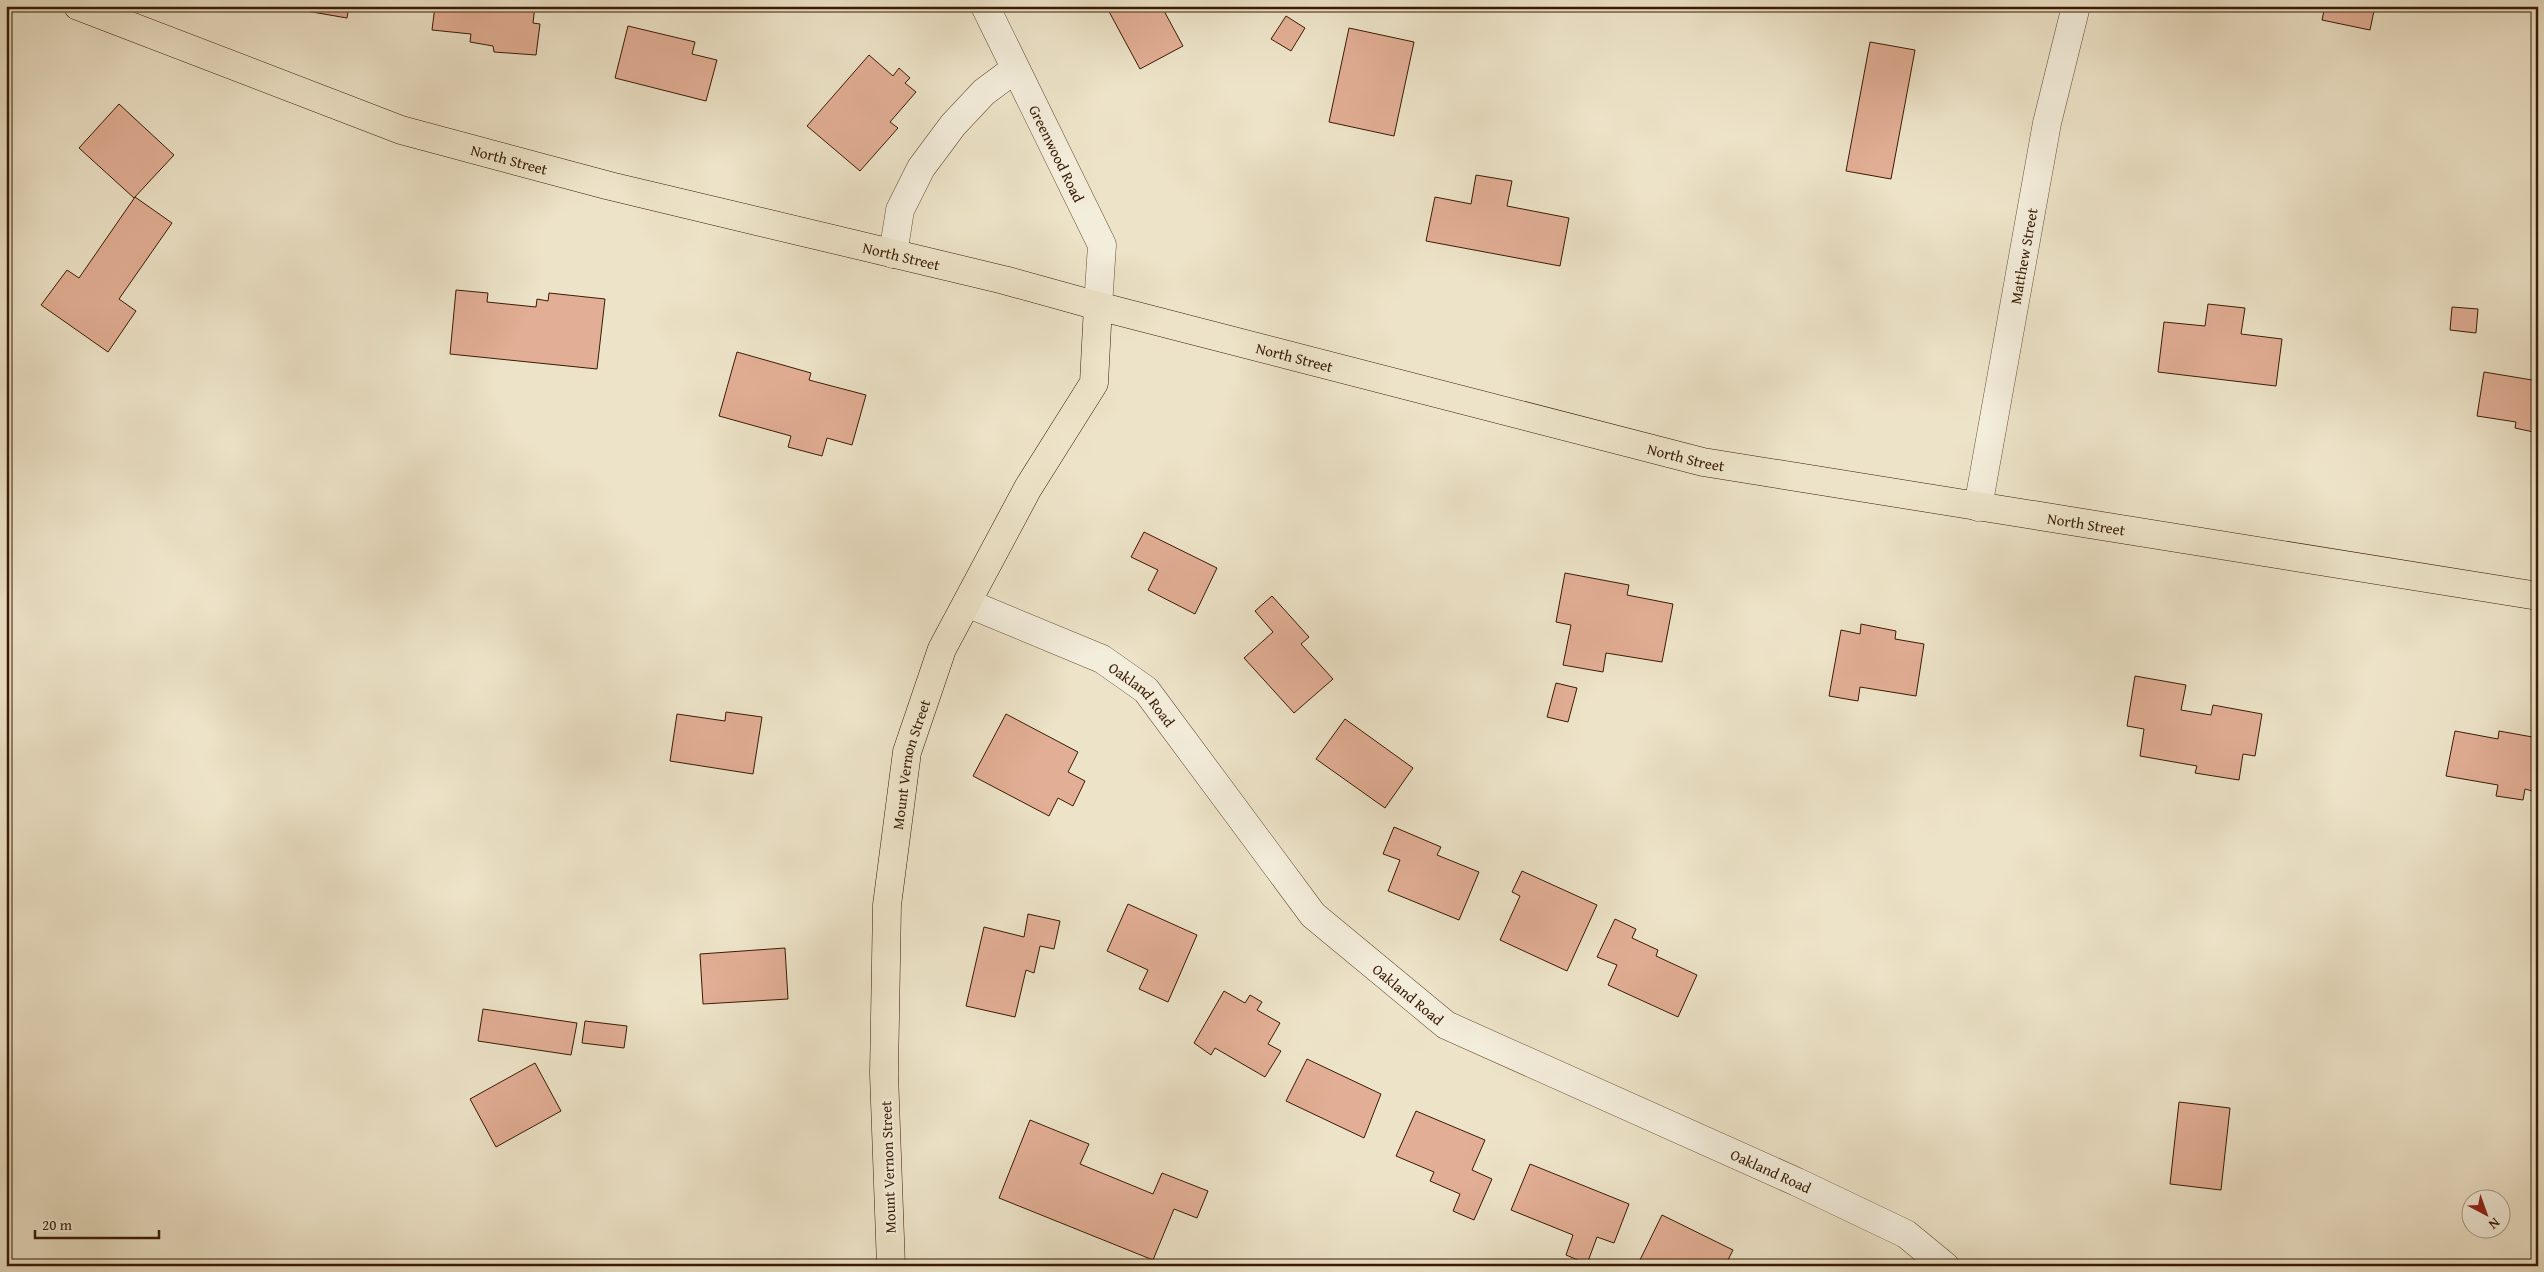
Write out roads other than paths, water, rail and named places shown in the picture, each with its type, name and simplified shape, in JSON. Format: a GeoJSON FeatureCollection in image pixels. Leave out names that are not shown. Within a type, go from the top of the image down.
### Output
{"type":"FeatureCollection","features":[{"type":"Feature","properties":{"kind":"main road","name":"North Street"},"geometry":{"type":"LineString","coordinates":[[78,6],[401,130],[610,186],[1004,280],[1702,462],[2538,596]]}},
{"type":"Feature","properties":{"kind":"main road","name":"Mount Vernon Street"},"geometry":{"type":"LineString","coordinates":[[894,1264],[884,1074],[887,905],[907,752],[942,649],[1028,488],[1094,383],[1098,306]]}},
{"type":"Feature","properties":{"kind":"street","name":"Greenwood Road"},"geometry":{"type":"LineString","coordinates":[[985,6],[1102,245],[1098,306]]}},
{"type":"Feature","properties":{"kind":"street","name":"Matthew Street"},"geometry":{"type":"LineString","coordinates":[[1978,507],[2047,124],[2076,6]]}},
{"type":"Feature","properties":{"kind":"street"},"geometry":{"type":"LineString","coordinates":[[893,254],[900,210],[921,168],[953,126],[984,92],[1015,69]]}},
{"type":"Feature","properties":{"kind":"street","name":"Oakland Road"},"geometry":{"type":"LineString","coordinates":[[967,603],[1102,659],[1146,690],[1313,915],[1446,1025],[1797,1182],[1906,1234],[1946,1266]]}}]}
